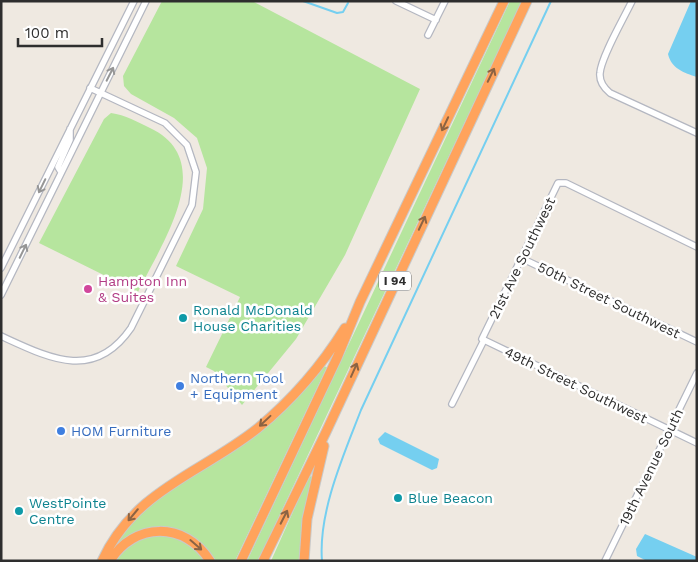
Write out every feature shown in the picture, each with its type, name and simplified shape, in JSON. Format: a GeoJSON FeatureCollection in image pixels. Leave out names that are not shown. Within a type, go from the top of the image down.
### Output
{"type":"FeatureCollection","features":[{"type":"Feature","properties":{"kind":"highway","name":"I 94"},"geometry":{"type":"LineString","coordinates":[[241,561],[337,358],[360,302],[504,1]]}},
{"type":"Feature","properties":{"kind":"highway","name":"I 94"},"geometry":{"type":"LineString","coordinates":[[263,561],[330,424],[527,1]]}},
{"type":"Feature","properties":{"kind":"highway"},"geometry":{"type":"LineString","coordinates":[[102,561],[109,546],[141,506],[168,485],[251,433],[292,395],[338,338],[360,302]]}},
{"type":"Feature","properties":{"kind":"highway"},"geometry":{"type":"LineString","coordinates":[[304,561],[307,520],[317,468],[330,424]]}},
{"type":"Feature","properties":{"kind":"highway"},"geometry":{"type":"LineString","coordinates":[[110,561],[125,543],[135,536],[150,531],[164,530],[188,538],[200,548],[210,561]]}},
{"type":"Feature","properties":{"kind":"street"},"geometry":{"type":"LineString","coordinates":[[1,268],[134,1]]}},
{"type":"Feature","properties":{"kind":"street"},"geometry":{"type":"LineString","coordinates":[[1,295],[146,1]]}},
{"type":"Feature","properties":{"kind":"street"},"geometry":{"type":"LineString","coordinates":[[396,1],[436,20]]}},
{"type":"Feature","properties":{"kind":"street"},"geometry":{"type":"LineString","coordinates":[[428,35],[445,1]]}},
{"type":"Feature","properties":{"kind":"street"},"geometry":{"type":"LineString","coordinates":[[632,1],[603,62],[600,73],[601,82],[610,93],[697,133]]}},
{"type":"Feature","properties":{"kind":"street"},"geometry":{"type":"LineString","coordinates":[[1,336],[59,360],[87,360],[111,350],[122,342],[132,328],[192,205],[196,172],[186,145],[165,122],[90,88]]}},
{"type":"Feature","properties":{"kind":"street"},"geometry":{"type":"LineString","coordinates":[[61,172],[58,166],[70,140],[70,129]]}},
{"type":"Feature","properties":{"kind":"street"},"geometry":{"type":"LineString","coordinates":[[45,204],[44,199],[55,174],[50,169]]}},
{"type":"Feature","properties":{"kind":"street","name":"21st Ave Southwest"},"geometry":{"type":"LineString","coordinates":[[452,404],[558,183],[566,183],[697,247]]}},
{"type":"Feature","properties":{"kind":"street","name":"50th Street Southwest"},"geometry":{"type":"LineString","coordinates":[[521,258],[697,342]]}},
{"type":"Feature","properties":{"kind":"street","name":"49th Street Southwest"},"geometry":{"type":"LineString","coordinates":[[483,340],[697,444]]}},
{"type":"Feature","properties":{"kind":"street","name":"19th Avenue South"},"geometry":{"type":"LineString","coordinates":[[605,561],[697,374]]}},
{"type":"Feature","properties":{"kind":"green space"},"geometry":{"type":"Polygon","coordinates":[[[162,1],[252,1],[420,89],[345,255],[296,339],[242,405],[214,371],[206,367],[240,297],[176,266],[203,209],[207,168],[197,138],[174,118],[131,94],[124,86],[123,76],[162,1]]]}},
{"type":"Feature","properties":{"kind":"green space"},"geometry":{"type":"Polygon","coordinates":[[[510,1],[522,1],[258,561],[247,561],[510,1]]]}},
{"type":"Feature","properties":{"kind":"green space"},"geometry":{"type":"Polygon","coordinates":[[[111,113],[126,117],[150,128],[170,143],[181,161],[183,182],[178,205],[170,229],[138,292],[39,243],[104,119],[111,113]]]}},
{"type":"Feature","properties":{"kind":"green space"},"geometry":{"type":"Polygon","coordinates":[[[322,366],[327,367],[235,561],[216,561],[207,549],[196,540],[184,533],[171,529],[158,528],[131,536],[119,544],[116,541],[127,527],[167,490],[232,451],[322,366]]]}},
{"type":"Feature","properties":{"kind":"green space"},"geometry":{"type":"Polygon","coordinates":[[[309,476],[313,477],[300,561],[271,561],[309,476]]]}},
{"type":"Feature","properties":{"kind":"green space"},"geometry":{"type":"Polygon","coordinates":[[[168,535],[187,541],[207,561],[114,561],[131,544],[137,541],[144,538],[168,535]]]}},
{"type":"Feature","properties":{"kind":"water"},"geometry":{"type":"Polygon","coordinates":[[[691,1],[697,1],[697,77],[683,72],[675,66],[668,54],[691,1]]]}},
{"type":"Feature","properties":{"kind":"water"},"geometry":{"type":"Polygon","coordinates":[[[385,432],[439,459],[437,468],[432,470],[380,444],[378,439],[385,432]]]}},
{"type":"Feature","properties":{"kind":"water"},"geometry":{"type":"Polygon","coordinates":[[[645,534],[697,557],[697,561],[647,561],[637,556],[636,549],[645,534]]]}},
{"type":"Feature","properties":{"kind":"waterway"},"geometry":{"type":"LineString","coordinates":[[303,1],[337,13],[343,12],[348,3]]}},
{"type":"Feature","properties":{"kind":"waterway"},"geometry":{"type":"LineString","coordinates":[[322,561],[322,542],[328,503],[340,464],[361,410],[551,1]]}},
{"type":"Feature","properties":{"kind":"place","name":"Hampton Inn & Suites"},"geometry":{"type":"Point","coordinates":[88,289]}},
{"type":"Feature","properties":{"kind":"place","name":"Ronald McDonald House Charities"},"geometry":{"type":"Point","coordinates":[183,318]}},
{"type":"Feature","properties":{"kind":"place","name":"Northern Tool + Equipment"},"geometry":{"type":"Point","coordinates":[180,386]}},
{"type":"Feature","properties":{"kind":"place","name":"HOM Furniture"},"geometry":{"type":"Point","coordinates":[61,431]}},
{"type":"Feature","properties":{"kind":"place","name":"Blue Beacon"},"geometry":{"type":"Point","coordinates":[398,498]}},
{"type":"Feature","properties":{"kind":"place","name":"WestPointe Centre"},"geometry":{"type":"Point","coordinates":[19,511]}}]}
